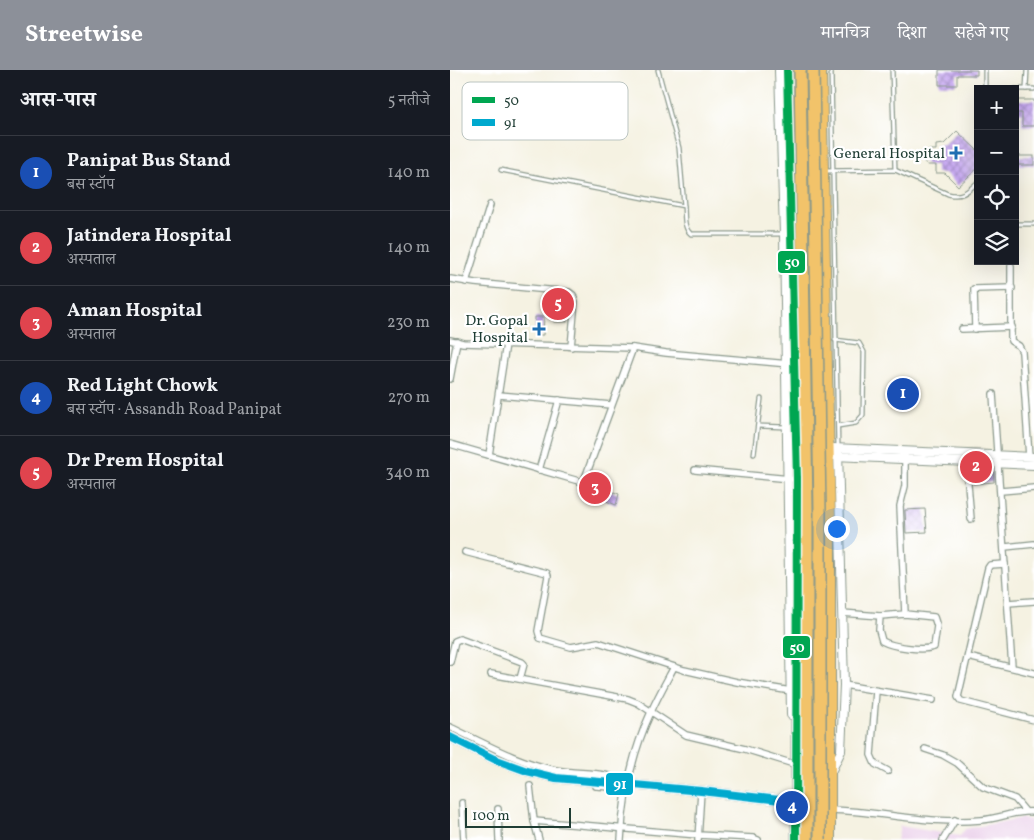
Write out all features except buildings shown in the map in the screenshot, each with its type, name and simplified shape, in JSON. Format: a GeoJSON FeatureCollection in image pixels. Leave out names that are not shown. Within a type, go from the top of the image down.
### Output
{"type":"FeatureCollection","features":[{"type":"Feature","properties":{"kind":"highway"},"geometry":{"type":"LineString","coordinates":[[800,70],[807,509],[808,840]]}},
{"type":"Feature","properties":{"kind":"highway"},"geometry":{"type":"LineString","coordinates":[[819,72],[828,171],[833,452],[830,634],[830,840]]}},
{"type":"Feature","properties":{"kind":"highway"},"geometry":{"type":"LineString","coordinates":[[796,840],[797,634],[787,234],[788,73],[819,72]]}},
{"type":"Feature","properties":{"kind":"highway"},"geometry":{"type":"LineString","coordinates":[[819,72],[820,840]]}},
{"type":"Feature","properties":{"kind":"highway"},"geometry":{"type":"LineString","coordinates":[[797,634],[830,634]]}},
{"type":"Feature","properties":{"kind":"main road"},"geometry":{"type":"LineString","coordinates":[[450,737],[527,771],[556,778],[797,802]]}},
{"type":"Feature","properties":{"kind":"street"},"geometry":{"type":"LineString","coordinates":[[779,70],[787,234]]}},
{"type":"Feature","properties":{"kind":"street"},"geometry":{"type":"LineString","coordinates":[[466,282],[490,205]]}},
{"type":"Feature","properties":{"kind":"street"},"geometry":{"type":"LineString","coordinates":[[905,455],[966,462],[1032,457],[1022,352],[1020,346],[1012,342],[1011,266]]}},
{"type":"Feature","properties":{"kind":"street"},"geometry":{"type":"LineString","coordinates":[[450,279],[569,292],[575,300],[571,347]]}},
{"type":"Feature","properties":{"kind":"street"},"geometry":{"type":"LineString","coordinates":[[975,329],[974,289],[1012,288]]}},
{"type":"Feature","properties":{"kind":"street"},"geometry":{"type":"LineString","coordinates":[[962,329],[1012,327]]}},
{"type":"Feature","properties":{"kind":"street"},"geometry":{"type":"LineString","coordinates":[[450,340],[571,347],[633,348],[666,353],[790,364],[786,427],[792,479],[791,691],[792,716],[797,726]]}},
{"type":"Feature","properties":{"kind":"street"},"geometry":{"type":"LineString","coordinates":[[450,379],[457,341]]}},
{"type":"Feature","properties":{"kind":"street"},"geometry":{"type":"LineString","coordinates":[[489,455],[506,344]]}},
{"type":"Feature","properties":{"kind":"street"},"geometry":{"type":"LineString","coordinates":[[450,444],[580,482],[583,481],[633,348]]}},
{"type":"Feature","properties":{"kind":"street"},"geometry":{"type":"LineString","coordinates":[[993,394],[1012,667]]}},
{"type":"Feature","properties":{"kind":"street"},"geometry":{"type":"LineString","coordinates":[[499,395],[611,405]]}},
{"type":"Feature","properties":{"kind":"street"},"geometry":{"type":"LineString","coordinates":[[539,470],[559,400]]}},
{"type":"Feature","properties":{"kind":"street"},"geometry":{"type":"LineString","coordinates":[[830,774],[841,751],[844,685],[833,452],[999,460],[1034,465]]}},
{"type":"Feature","properties":{"kind":"street"},"geometry":{"type":"LineString","coordinates":[[905,455],[906,486],[900,504],[905,614]]}},
{"type":"Feature","properties":{"kind":"street"},"geometry":{"type":"LineString","coordinates":[[966,462],[971,519]]}},
{"type":"Feature","properties":{"kind":"street"},"geometry":{"type":"LineString","coordinates":[[695,470],[792,479]]}},
{"type":"Feature","properties":{"kind":"street"},"geometry":{"type":"LineString","coordinates":[[1001,491],[1034,488]]}},
{"type":"Feature","properties":{"kind":"street"},"geometry":{"type":"LineString","coordinates":[[1005,547],[1034,544]]}},
{"type":"Feature","properties":{"kind":"street"},"geometry":{"type":"LineString","coordinates":[[465,552],[547,573],[538,631],[540,638],[571,648],[594,642],[602,643],[674,667],[718,678],[791,691]]}},
{"type":"Feature","properties":{"kind":"street"},"geometry":{"type":"LineString","coordinates":[[1005,564],[990,565],[988,568],[958,693],[959,700],[1034,720]]}},
{"type":"Feature","properties":{"kind":"street"},"geometry":{"type":"LineString","coordinates":[[1008,603],[1034,602]]}},
{"type":"Feature","properties":{"kind":"street"},"geometry":{"type":"LineString","coordinates":[[842,613],[880,616],[883,614],[905,614],[934,617],[937,620],[934,648],[918,648],[882,641],[880,636],[880,616]]}},
{"type":"Feature","properties":{"kind":"street"},"geometry":{"type":"LineString","coordinates":[[450,662],[455,641],[460,639],[522,662],[524,664],[520,680]]}},
{"type":"Feature","properties":{"kind":"street"},"geometry":{"type":"LineString","coordinates":[[968,657],[1034,673]]}},
{"type":"Feature","properties":{"kind":"street"},"geometry":{"type":"LineString","coordinates":[[621,840],[629,784],[637,749],[650,712],[674,667]]}},
{"type":"Feature","properties":{"kind":"street"},"geometry":{"type":"LineString","coordinates":[[491,674],[628,699],[638,703],[691,737],[797,765]]}},
{"type":"Feature","properties":{"kind":"street"},"geometry":{"type":"LineString","coordinates":[[844,685],[933,700]]}},
{"type":"Feature","properties":{"kind":"street"},"geometry":{"type":"LineString","coordinates":[[876,691],[871,755],[875,764],[888,771]]}},
{"type":"Feature","properties":{"kind":"street"},"geometry":{"type":"LineString","coordinates":[[450,727],[530,763],[557,770],[616,776],[629,784]]}},
{"type":"Feature","properties":{"kind":"street"},"geometry":{"type":"LineString","coordinates":[[450,741],[502,766],[530,776],[555,782],[612,788],[629,784]]}},
{"type":"Feature","properties":{"kind":"street"},"geometry":{"type":"LineString","coordinates":[[925,749],[943,755],[957,763],[983,787],[1015,799],[1025,811]]}},
{"type":"Feature","properties":{"kind":"street"},"geometry":{"type":"LineString","coordinates":[[530,786],[534,821],[539,840]]}},
{"type":"Feature","properties":{"kind":"street"},"geometry":{"type":"LineString","coordinates":[[698,838],[701,791]]}},
{"type":"Feature","properties":{"kind":"street"},"geometry":{"type":"LineString","coordinates":[[462,803],[464,840]]}},
{"type":"Feature","properties":{"kind":"street"},"geometry":{"type":"LineString","coordinates":[[498,809],[499,840]]}},
{"type":"Feature","properties":{"kind":"street"},"geometry":{"type":"LineString","coordinates":[[830,810],[927,819],[982,820],[1034,810]]}},
{"type":"Feature","properties":{"kind":"street"},"geometry":{"type":"LineString","coordinates":[[943,840],[955,820]]}},
{"type":"Feature","properties":{"kind":"street"},"geometry":{"type":"LineString","coordinates":[[534,821],[698,838],[753,838],[758,840]]}},
{"type":"Feature","properties":{"kind":"lane"},"geometry":{"type":"LineString","coordinates":[[658,70],[679,148],[687,231],[691,234],[787,234]]}},
{"type":"Feature","properties":{"kind":"lane"},"geometry":{"type":"LineString","coordinates":[[830,70],[828,171],[838,426],[833,452]]}},
{"type":"Feature","properties":{"kind":"lane"},"geometry":{"type":"LineString","coordinates":[[892,70],[895,170]]}},
{"type":"Feature","properties":{"kind":"lane"},"geometry":{"type":"LineString","coordinates":[[985,70],[985,85]]}},
{"type":"Feature","properties":{"kind":"lane"},"geometry":{"type":"LineString","coordinates":[[1026,89],[1027,70]]}},
{"type":"Feature","properties":{"kind":"lane"},"geometry":{"type":"LineString","coordinates":[[1019,89],[1034,89]]}},
{"type":"Feature","properties":{"kind":"lane"},"geometry":{"type":"LineString","coordinates":[[502,170],[684,206]]}},
{"type":"Feature","properties":{"kind":"lane"},"geometry":{"type":"LineString","coordinates":[[828,171],[895,170],[956,196],[966,194],[974,186]]}},
{"type":"Feature","properties":{"kind":"lane"},"geometry":{"type":"LineString","coordinates":[[1019,224],[1034,224]]}},
{"type":"Feature","properties":{"kind":"lane"},"geometry":{"type":"LineString","coordinates":[[835,340],[859,343],[864,352],[863,416],[856,423],[838,426]]}},
{"type":"Feature","properties":{"kind":"lane"},"geometry":{"type":"LineString","coordinates":[[754,454],[761,399]]}},
{"type":"Feature","properties":{"kind":"lane"},"geometry":{"type":"LineString","coordinates":[[758,426],[786,427]]}},
{"type":"Feature","properties":{"kind":"shaded area"},"geometry":{"type":"Polygon","coordinates":[[[1023,818],[1034,821],[1034,840],[897,840],[900,826],[960,836],[965,829],[1023,818]]]}},
{"type":"Feature","properties":{"kind":"transit line","name":"50"},"geometry":{"type":"LineString","coordinates":[[787,70],[797,479],[796,840]]}},
{"type":"Feature","properties":{"kind":"transit line","name":"91"},"geometry":{"type":"LineString","coordinates":[[450,737],[494,759],[527,771],[556,778],[797,802]]}},
{"type":"Feature","properties":{"kind":"place","name":"General Hospital"},"geometry":{"type":"Point","coordinates":[956,153]}},
{"type":"Feature","properties":{"kind":"place","name":"Dr Prem Hospital"},"geometry":{"type":"Point","coordinates":[558,304]}},
{"type":"Feature","properties":{"kind":"place","name":"Dr. Gopal Hospital"},"geometry":{"type":"Point","coordinates":[539,329]}},
{"type":"Feature","properties":{"kind":"place","name":"Panipat Bus Stand"},"geometry":{"type":"Point","coordinates":[903,394]}},
{"type":"Feature","properties":{"kind":"place","name":"Jatindera Hospital"},"geometry":{"type":"Point","coordinates":[976,467]}},
{"type":"Feature","properties":{"kind":"place","name":"Aman Hospital"},"geometry":{"type":"Point","coordinates":[595,488]}},
{"type":"Feature","properties":{"kind":"place","name":"Red Light Chowk"},"geometry":{"type":"Point","coordinates":[792,807]}}]}
